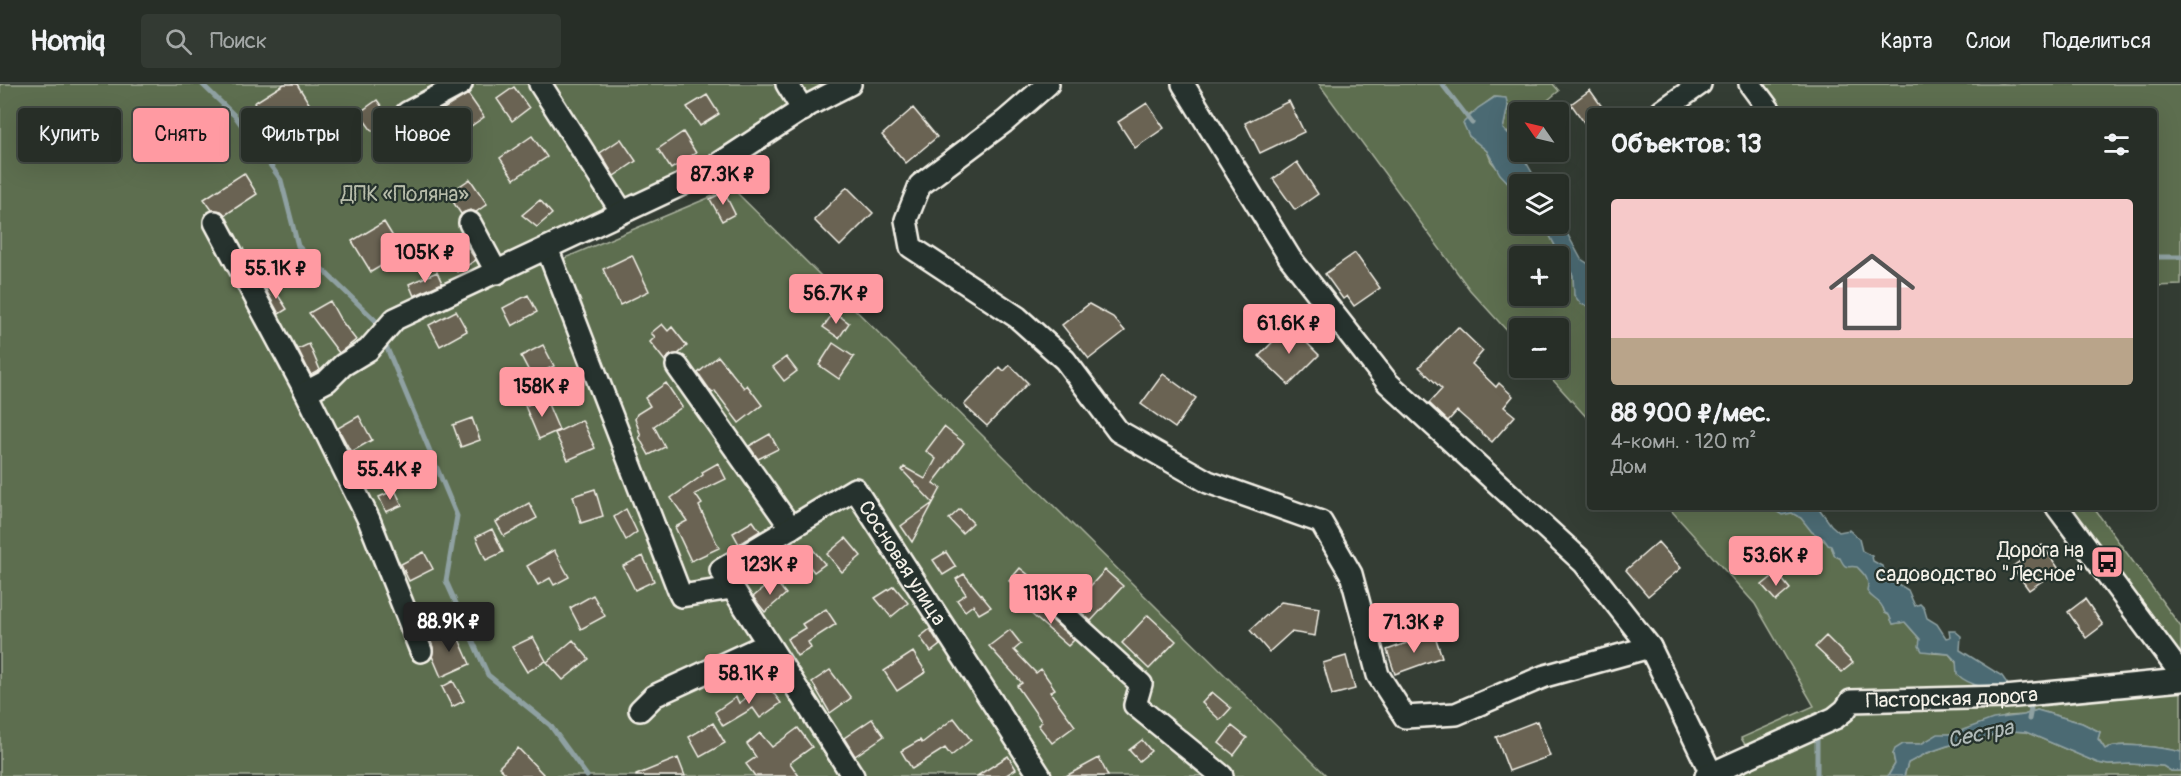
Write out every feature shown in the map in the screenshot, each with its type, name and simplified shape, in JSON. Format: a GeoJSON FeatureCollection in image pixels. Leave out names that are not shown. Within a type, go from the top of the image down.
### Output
{"type":"FeatureCollection","features":[{"type":"Feature","properties":{"kind":"street"},"geometry":{"type":"LineString","coordinates":[[416,108],[460,84]]}},
{"type":"Feature","properties":{"kind":"street"},"geometry":{"type":"LineString","coordinates":[[540,84],[622,212]]}},
{"type":"Feature","properties":{"kind":"street"},"geometry":{"type":"LineString","coordinates":[[787,84],[803,110]]}},
{"type":"Feature","properties":{"kind":"street"},"geometry":{"type":"LineString","coordinates":[[306,392],[327,381],[343,365],[374,345],[392,322],[702,175],[803,110],[850,84]]}},
{"type":"Feature","properties":{"kind":"street"},"geometry":{"type":"LineString","coordinates":[[1048,84],[1004,122],[920,185],[906,220],[911,248],[1017,316],[1065,360],[1118,431],[1208,482],[1321,522],[1351,574],[1378,675],[1405,717],[1456,714],[1545,676],[1650,647]]}},
{"type":"Feature","properties":{"kind":"street"},"geometry":{"type":"LineString","coordinates":[[1183,84],[1290,258],[1388,382],[1584,563],[1650,647],[1709,775]]}},
{"type":"Feature","properties":{"kind":"street"},"geometry":{"type":"LineString","coordinates":[[1666,108],[1700,84]]}},
{"type":"Feature","properties":{"kind":"street"},"geometry":{"type":"LineString","coordinates":[[1750,84],[1768,108]]}},
{"type":"Feature","properties":{"kind":"street"},"geometry":{"type":"LineString","coordinates":[[215,222],[306,392],[369,520],[421,651]]}},
{"type":"Feature","properties":{"kind":"street"},"geometry":{"type":"LineString","coordinates":[[470,223],[496,273]]}},
{"type":"Feature","properties":{"kind":"street"},"geometry":{"type":"LineString","coordinates":[[547,248],[681,596],[726,579],[790,528],[677,366]]}},
{"type":"Feature","properties":{"kind":"street","name":"Сосновая улица"},"geometry":{"type":"LineString","coordinates":[[790,528],[855,489],[1040,776]]}},
{"type":"Feature","properties":{"kind":"street"},"geometry":{"type":"LineString","coordinates":[[2058,510],[2181,674]]}},
{"type":"Feature","properties":{"kind":"street"},"geometry":{"type":"LineString","coordinates":[[726,579],[853,776]]}},
{"type":"Feature","properties":{"kind":"street"},"geometry":{"type":"LineString","coordinates":[[1041,593],[1141,684],[1135,705],[1221,776]]}},
{"type":"Feature","properties":{"kind":"street"},"geometry":{"type":"LineString","coordinates":[[640,710],[654,696],[767,644]]}},
{"type":"Feature","properties":{"kind":"street","name":"Пасторская дорога"},"geometry":{"type":"LineString","coordinates":[[1709,775],[1835,718],[1851,701],[2013,696],[2181,680]]}},
{"type":"Feature","properties":{"kind":"green space","name":"ДПК «Поляна»"},"geometry":{"type":"Polygon","coordinates":[[[0,84],[850,84],[546,249],[553,263],[732,188],[1327,776],[0,776],[0,84]]]}},
{"type":"Feature","properties":{"kind":"green space"},"geometry":{"type":"Polygon","coordinates":[[[1319,84],[1553,84],[1559,91],[1545,102],[1509,102],[1509,131],[1507,133],[1503,129],[1508,106],[1505,98],[1494,97],[1467,117],[1469,136],[1487,151],[1491,161],[1509,182],[1509,234],[1549,234],[1555,246],[1509,246],[1509,306],[1569,306],[1569,269],[1573,275],[1574,295],[1587,306],[1587,418],[1551,378],[1569,378],[1569,318],[1509,318],[1509,333],[1470,290],[1319,84]]]}},
{"type":"Feature","properties":{"kind":"green space"},"geometry":{"type":"Polygon","coordinates":[[[1750,84],[2181,84],[2181,285],[2157,286],[2157,108],[1768,108],[1750,84]]]}},
{"type":"Feature","properties":{"kind":"green space"},"geometry":{"type":"Polygon","coordinates":[[[1671,510],[1776,510],[1792,513],[1801,518],[1812,532],[1831,546],[1835,556],[1857,566],[1867,577],[1874,597],[1882,605],[1893,624],[1905,622],[1932,653],[1949,654],[1974,685],[2000,689],[2009,686],[2177,669],[2059,510],[2095,510],[2181,627],[2181,752],[2131,745],[2105,749],[2098,738],[2100,732],[2082,723],[2037,710],[2024,715],[2008,716],[1952,734],[1938,735],[1921,744],[1903,744],[1893,754],[1895,764],[1888,776],[1708,776],[1752,756],[1741,738],[1814,706],[1755,604],[1671,510]]]}},
{"type":"Feature","properties":{"kind":"green space"},"geometry":{"type":"Polygon","coordinates":[[[2012,731],[2026,732],[2098,763],[2163,766],[2171,771],[2181,771],[2181,776],[1904,776],[1908,763],[1920,756],[1959,743],[2012,731]]]}},
{"type":"Feature","properties":{"kind":"water"},"geometry":{"type":"Polygon","coordinates":[[[1495,97],[1506,98],[1508,106],[1503,129],[1509,133],[1509,162],[1526,162],[1533,174],[1509,174],[1509,183],[1500,174],[1487,151],[1469,136],[1463,123],[1478,108],[1495,97]]]}},
{"type":"Feature","properties":{"kind":"water"},"geometry":{"type":"Polygon","coordinates":[[[1549,234],[1567,234],[1581,259],[1587,263],[1587,306],[1581,304],[1574,295],[1573,275],[1569,269],[1569,246],[1555,246],[1549,234]]]}},
{"type":"Feature","properties":{"kind":"water"},"geometry":{"type":"Polygon","coordinates":[[[1820,510],[1839,532],[1849,530],[1859,539],[1862,551],[1872,556],[1873,561],[1882,566],[1891,580],[1908,590],[1915,606],[1920,604],[1924,608],[1927,618],[1937,624],[1946,638],[1950,637],[1949,631],[1955,631],[1961,636],[1960,650],[2002,676],[2009,686],[1996,688],[1968,682],[1957,674],[1956,661],[1949,654],[1922,651],[1919,646],[1920,639],[1905,622],[1893,624],[1881,605],[1869,594],[1866,578],[1857,567],[1845,566],[1840,558],[1835,556],[1831,546],[1812,532],[1801,518],[1792,513],[1782,515],[1776,511],[1820,510]]]}},
{"type":"Feature","properties":{"kind":"water","name":"Сестра"},"geometry":{"type":"Polygon","coordinates":[[[2037,710],[2082,723],[2100,732],[2098,739],[2105,749],[2131,745],[2181,752],[2181,771],[2171,771],[2163,766],[2098,763],[2026,732],[2012,731],[1927,753],[1908,763],[1904,776],[1888,776],[1895,764],[1893,754],[1895,749],[1903,744],[1921,744],[1938,734],[1952,734],[1993,719],[2024,715],[2037,710]]]}},
{"type":"Feature","properties":{"kind":"building"},"geometry":{"type":"Polygon","coordinates":[[[284,84],[297,84],[310,105],[305,108],[257,108],[254,103],[284,84]]]}},
{"type":"Feature","properties":{"kind":"building"},"geometry":{"type":"Polygon","coordinates":[[[514,87],[529,108],[512,121],[497,99],[514,87]]]}},
{"type":"Feature","properties":{"kind":"building"},"geometry":{"type":"Polygon","coordinates":[[[1590,90],[1603,108],[1587,108],[1587,127],[1571,104],[1590,90]]]}},
{"type":"Feature","properties":{"kind":"building"},"geometry":{"type":"Polygon","coordinates":[[[468,94],[484,117],[471,126],[471,108],[445,108],[468,94]]]}},
{"type":"Feature","properties":{"kind":"building"},"geometry":{"type":"Polygon","coordinates":[[[707,95],[719,114],[700,126],[687,107],[707,95]]]}},
{"type":"Feature","properties":{"kind":"building"},"geometry":{"type":"Polygon","coordinates":[[[377,100],[383,108],[373,108],[372,131],[361,116],[361,112],[377,100]]]}},
{"type":"Feature","properties":{"kind":"building"},"geometry":{"type":"Polygon","coordinates":[[[1289,101],[1304,132],[1260,153],[1245,123],[1289,101]]]}},
{"type":"Feature","properties":{"kind":"building"},"geometry":{"type":"Polygon","coordinates":[[[1147,103],[1164,128],[1135,148],[1118,122],[1147,103]]]}},
{"type":"Feature","properties":{"kind":"building"},"geometry":{"type":"Polygon","coordinates":[[[913,108],[937,137],[906,163],[882,135],[913,108]]]}},
{"type":"Feature","properties":{"kind":"building"},"geometry":{"type":"Polygon","coordinates":[[[683,132],[696,153],[671,169],[658,149],[683,132]]]}},
{"type":"Feature","properties":{"kind":"building"},"geometry":{"type":"Polygon","coordinates":[[[532,136],[547,157],[514,179],[500,158],[532,136]]]}},
{"type":"Feature","properties":{"kind":"building"},"geometry":{"type":"Polygon","coordinates":[[[621,139],[636,161],[614,176],[600,153],[621,139]]]}},
{"type":"Feature","properties":{"kind":"building"},"geometry":{"type":"Polygon","coordinates":[[[1297,162],[1318,194],[1295,210],[1273,179],[1297,162]]]}},
{"type":"Feature","properties":{"kind":"building"},"geometry":{"type":"Polygon","coordinates":[[[244,173],[257,194],[225,215],[221,211],[212,210],[204,199],[244,173]]]}},
{"type":"Feature","properties":{"kind":"building"},"geometry":{"type":"Polygon","coordinates":[[[470,179],[487,204],[476,212],[470,210],[461,214],[448,194],[470,179]]]}},
{"type":"Feature","properties":{"kind":"building"},"geometry":{"type":"Polygon","coordinates":[[[847,187],[873,213],[840,246],[814,220],[847,187]]]}},
{"type":"Feature","properties":{"kind":"building"},"geometry":{"type":"Polygon","coordinates":[[[724,192],[735,214],[722,221],[710,199],[724,192]]]}},
{"type":"Feature","properties":{"kind":"building"},"geometry":{"type":"Polygon","coordinates":[[[540,200],[552,214],[537,227],[522,215],[540,200]]]}},
{"type":"Feature","properties":{"kind":"building"},"geometry":{"type":"Polygon","coordinates":[[[384,222],[403,253],[371,272],[352,241],[384,222]]]}},
{"type":"Feature","properties":{"kind":"building"},"geometry":{"type":"Polygon","coordinates":[[[459,235],[476,260],[457,272],[441,247],[459,235]]]}},
{"type":"Feature","properties":{"kind":"building"},"geometry":{"type":"Polygon","coordinates":[[[1355,253],[1380,288],[1354,306],[1347,296],[1343,299],[1325,274],[1355,253]]]}},
{"type":"Feature","properties":{"kind":"building"},"geometry":{"type":"Polygon","coordinates":[[[632,255],[649,291],[620,305],[603,269],[632,255]]]}},
{"type":"Feature","properties":{"kind":"building"},"geometry":{"type":"Polygon","coordinates":[[[437,272],[442,283],[414,296],[409,284],[437,272]]]}},
{"type":"Feature","properties":{"kind":"building"},"geometry":{"type":"Polygon","coordinates":[[[272,286],[287,309],[279,314],[266,290],[272,286]]]}},
{"type":"Feature","properties":{"kind":"building"},"geometry":{"type":"Polygon","coordinates":[[[528,295],[537,312],[512,326],[503,308],[528,295]]]}},
{"type":"Feature","properties":{"kind":"building"},"geometry":{"type":"Polygon","coordinates":[[[330,301],[356,340],[339,353],[309,313],[330,301]]]}},
{"type":"Feature","properties":{"kind":"building"},"geometry":{"type":"Polygon","coordinates":[[[1089,304],[1113,317],[1125,331],[1089,359],[1062,325],[1089,304]]]}},
{"type":"Feature","properties":{"kind":"building"},"geometry":{"type":"Polygon","coordinates":[[[456,311],[467,331],[440,346],[429,325],[456,311]]]}},
{"type":"Feature","properties":{"kind":"building"},"geometry":{"type":"Polygon","coordinates":[[[834,312],[849,323],[839,338],[823,327],[834,312]]]}},
{"type":"Feature","properties":{"kind":"building"},"geometry":{"type":"Polygon","coordinates":[[[662,324],[668,331],[672,327],[687,346],[678,354],[670,355],[665,361],[650,342],[655,337],[651,333],[662,324]]]}},
{"type":"Feature","properties":{"kind":"building"},"geometry":{"type":"Polygon","coordinates":[[[1289,325],[1319,355],[1289,385],[1259,356],[1289,325]]]}},
{"type":"Feature","properties":{"kind":"building"},"geometry":{"type":"Polygon","coordinates":[[[1458,327],[1483,351],[1472,364],[1496,387],[1499,383],[1513,396],[1504,407],[1515,416],[1492,442],[1457,411],[1448,421],[1429,403],[1442,389],[1419,367],[1458,327]]]}},
{"type":"Feature","properties":{"kind":"building"},"geometry":{"type":"Polygon","coordinates":[[[833,343],[854,357],[839,379],[819,365],[833,343]]]}},
{"type":"Feature","properties":{"kind":"building"},"geometry":{"type":"Polygon","coordinates":[[[309,344],[320,370],[311,375],[298,349],[309,344]]]}},
{"type":"Feature","properties":{"kind":"building"},"geometry":{"type":"Polygon","coordinates":[[[543,345],[554,366],[532,377],[521,356],[543,345]]]}},
{"type":"Feature","properties":{"kind":"building"},"geometry":{"type":"Polygon","coordinates":[[[718,356],[744,388],[747,385],[762,405],[739,423],[715,391],[712,393],[698,373],[718,356]]]}},
{"type":"Feature","properties":{"kind":"building"},"geometry":{"type":"Polygon","coordinates":[[[786,357],[797,371],[784,381],[773,367],[786,357]]]}},
{"type":"Feature","properties":{"kind":"building"},"geometry":{"type":"Polygon","coordinates":[[[1010,365],[1028,383],[987,426],[964,405],[1000,367],[1004,371],[1010,365]]]}},
{"type":"Feature","properties":{"kind":"building"},"geometry":{"type":"Polygon","coordinates":[[[1163,374],[1196,398],[1175,428],[1141,404],[1163,374]]]}},
{"type":"Feature","properties":{"kind":"building"},"geometry":{"type":"Polygon","coordinates":[[[666,383],[682,407],[654,426],[665,447],[649,455],[639,437],[641,436],[635,419],[637,414],[650,406],[645,398],[666,383]]]}},
{"type":"Feature","properties":{"kind":"building"},"geometry":{"type":"Polygon","coordinates":[[[545,397],[559,430],[539,439],[525,406],[545,397]]]}},
{"type":"Feature","properties":{"kind":"building"},"geometry":{"type":"Polygon","coordinates":[[[359,416],[372,440],[351,452],[338,428],[359,416]]]}},
{"type":"Feature","properties":{"kind":"building"},"geometry":{"type":"Polygon","coordinates":[[[472,418],[480,440],[461,447],[453,425],[472,418]]]}},
{"type":"Feature","properties":{"kind":"building"},"geometry":{"type":"Polygon","coordinates":[[[582,420],[595,448],[568,460],[555,433],[582,420]]]}},
{"type":"Feature","properties":{"kind":"building"},"geometry":{"type":"Polygon","coordinates":[[[944,427],[964,443],[933,483],[941,488],[933,503],[902,470],[904,467],[925,479],[936,459],[926,451],[944,427]]]}},
{"type":"Feature","properties":{"kind":"building"},"geometry":{"type":"Polygon","coordinates":[[[770,434],[778,449],[758,459],[749,446],[770,434]]]}},
{"type":"Feature","properties":{"kind":"building"},"geometry":{"type":"Polygon","coordinates":[[[718,463],[726,479],[695,494],[702,504],[699,506],[719,548],[691,561],[675,527],[687,521],[671,498],[703,475],[702,472],[718,463]]]}},
{"type":"Feature","properties":{"kind":"building"},"geometry":{"type":"Polygon","coordinates":[[[595,489],[603,516],[581,523],[573,496],[595,489]]]}},
{"type":"Feature","properties":{"kind":"building"},"geometry":{"type":"Polygon","coordinates":[[[395,490],[402,505],[386,512],[379,497],[395,490]]]}},
{"type":"Feature","properties":{"kind":"building"},"geometry":{"type":"Polygon","coordinates":[[[529,503],[537,518],[504,536],[496,522],[529,503]]]}},
{"type":"Feature","properties":{"kind":"building"},"geometry":{"type":"Polygon","coordinates":[[[933,503],[912,542],[901,526],[933,503]]]}},
{"type":"Feature","properties":{"kind":"building"},"geometry":{"type":"Polygon","coordinates":[[[626,509],[637,532],[626,540],[614,517],[626,509]]]}},
{"type":"Feature","properties":{"kind":"building"},"geometry":{"type":"Polygon","coordinates":[[[960,509],[973,523],[962,533],[949,519],[960,509]]]}},
{"type":"Feature","properties":{"kind":"building"},"geometry":{"type":"Polygon","coordinates":[[[753,521],[760,531],[739,544],[733,533],[753,521]]]}},
{"type":"Feature","properties":{"kind":"building"},"geometry":{"type":"Polygon","coordinates":[[[492,529],[503,552],[486,560],[476,537],[492,529]]]}},
{"type":"Feature","properties":{"kind":"building"},"geometry":{"type":"Polygon","coordinates":[[[846,538],[861,556],[842,572],[827,554],[846,538]]]}},
{"type":"Feature","properties":{"kind":"building"},"geometry":{"type":"Polygon","coordinates":[[[1658,542],[1681,568],[1648,596],[1626,570],[1658,542]]]}},
{"type":"Feature","properties":{"kind":"building"},"geometry":{"type":"Polygon","coordinates":[[[2042,545],[2059,569],[2029,590],[2012,567],[2042,545]]]}},
{"type":"Feature","properties":{"kind":"building"},"geometry":{"type":"Polygon","coordinates":[[[810,546],[825,564],[814,572],[800,554],[810,546]]]}},
{"type":"Feature","properties":{"kind":"building"},"geometry":{"type":"Polygon","coordinates":[[[554,550],[569,577],[554,585],[550,578],[538,585],[527,566],[554,550]]]}},
{"type":"Feature","properties":{"kind":"building"},"geometry":{"type":"Polygon","coordinates":[[[424,552],[433,569],[409,581],[401,564],[424,552]]]}},
{"type":"Feature","properties":{"kind":"building"},"geometry":{"type":"Polygon","coordinates":[[[946,552],[956,567],[943,575],[933,560],[946,552]]]}},
{"type":"Feature","properties":{"kind":"building"},"geometry":{"type":"Polygon","coordinates":[[[643,556],[654,581],[635,590],[623,566],[643,556]]]}},
{"type":"Feature","properties":{"kind":"building"},"geometry":{"type":"Polygon","coordinates":[[[1020,568],[1036,581],[1031,585],[1027,595],[1009,581],[1020,568]]]}},
{"type":"Feature","properties":{"kind":"building"},"geometry":{"type":"Polygon","coordinates":[[[1105,570],[1123,586],[1091,621],[1073,605],[1105,570]]]}},
{"type":"Feature","properties":{"kind":"building"},"geometry":{"type":"Polygon","coordinates":[[[1777,573],[1790,589],[1776,601],[1762,585],[1777,573]]]}},
{"type":"Feature","properties":{"kind":"building"},"geometry":{"type":"Polygon","coordinates":[[[964,574],[991,607],[979,614],[973,605],[965,611],[957,600],[966,594],[956,579],[964,574]]]}},
{"type":"Feature","properties":{"kind":"building"},"geometry":{"type":"Polygon","coordinates":[[[774,579],[786,594],[765,612],[753,597],[774,579]]]}},
{"type":"Feature","properties":{"kind":"building"},"geometry":{"type":"Polygon","coordinates":[[[894,586],[908,603],[891,617],[875,598],[894,586]]]}},
{"type":"Feature","properties":{"kind":"building"},"geometry":{"type":"Polygon","coordinates":[[[593,595],[605,616],[581,629],[570,608],[593,595]]]}},
{"type":"Feature","properties":{"kind":"building"},"geometry":{"type":"Polygon","coordinates":[[[2085,599],[2103,625],[2086,638],[2068,612],[2085,599]]]}},
{"type":"Feature","properties":{"kind":"building"},"geometry":{"type":"Polygon","coordinates":[[[1281,602],[1319,608],[1315,636],[1291,632],[1269,652],[1250,630],[1281,602]]]}},
{"type":"Feature","properties":{"kind":"building"},"geometry":{"type":"Polygon","coordinates":[[[1035,605],[1074,640],[1068,646],[1029,612],[1035,605]]]}},
{"type":"Feature","properties":{"kind":"building"},"geometry":{"type":"Polygon","coordinates":[[[826,609],[836,624],[808,642],[811,648],[797,656],[787,639],[805,628],[802,624],[826,609]]]}},
{"type":"Feature","properties":{"kind":"building"},"geometry":{"type":"Polygon","coordinates":[[[1148,615],[1176,641],[1149,669],[1122,643],[1148,615]]]}},
{"type":"Feature","properties":{"kind":"building"},"geometry":{"type":"Polygon","coordinates":[[[454,628],[470,664],[441,677],[432,656],[433,647],[430,639],[454,628]]]}},
{"type":"Feature","properties":{"kind":"building"},"geometry":{"type":"Polygon","coordinates":[[[930,629],[940,645],[931,652],[920,637],[930,629]]]}},
{"type":"Feature","properties":{"kind":"building"},"geometry":{"type":"Polygon","coordinates":[[[1010,630],[1021,644],[1014,650],[1036,673],[1041,669],[1055,689],[1050,692],[1075,726],[1052,743],[1038,725],[1042,722],[1017,686],[1022,683],[989,646],[1010,630]]]}},
{"type":"Feature","properties":{"kind":"building"},"geometry":{"type":"Polygon","coordinates":[[[1434,633],[1442,657],[1395,674],[1387,650],[1434,633]]]}},
{"type":"Feature","properties":{"kind":"building"},"geometry":{"type":"Polygon","coordinates":[[[1826,636],[1853,663],[1842,672],[1815,647],[1826,636]]]}},
{"type":"Feature","properties":{"kind":"building"},"geometry":{"type":"Polygon","coordinates":[[[533,637],[546,661],[527,672],[512,647],[533,637]]]}},
{"type":"Feature","properties":{"kind":"building"},"geometry":{"type":"Polygon","coordinates":[[[573,640],[589,659],[563,680],[547,662],[573,640]]]}},
{"type":"Feature","properties":{"kind":"building"},"geometry":{"type":"Polygon","coordinates":[[[913,652],[926,672],[897,691],[884,671],[913,652]]]}},
{"type":"Feature","properties":{"kind":"building"},"geometry":{"type":"Polygon","coordinates":[[[1346,656],[1355,689],[1332,695],[1323,663],[1346,656]]]}},
{"type":"Feature","properties":{"kind":"building"},"geometry":{"type":"Polygon","coordinates":[[[830,670],[851,698],[830,713],[812,682],[830,670]]]}},
{"type":"Feature","properties":{"kind":"building"},"geometry":{"type":"Polygon","coordinates":[[[453,681],[464,701],[452,707],[442,687],[453,681]]]}},
{"type":"Feature","properties":{"kind":"building"},"geometry":{"type":"Polygon","coordinates":[[[766,683],[781,703],[760,718],[753,708],[723,726],[715,712],[736,697],[739,703],[766,683]]]}},
{"type":"Feature","properties":{"kind":"building"},"geometry":{"type":"Polygon","coordinates":[[[1212,692],[1231,708],[1220,720],[1202,703],[1212,692]]]}},
{"type":"Feature","properties":{"kind":"building"},"geometry":{"type":"Polygon","coordinates":[[[954,718],[971,740],[951,756],[945,748],[912,769],[901,751],[920,740],[922,743],[954,718]]]}},
{"type":"Feature","properties":{"kind":"building"},"geometry":{"type":"Polygon","coordinates":[[[872,719],[884,736],[855,756],[844,738],[872,719]]]}},
{"type":"Feature","properties":{"kind":"building"},"geometry":{"type":"Polygon","coordinates":[[[1537,721],[1550,756],[1509,771],[1496,737],[1537,721]]]}},
{"type":"Feature","properties":{"kind":"building"},"geometry":{"type":"Polygon","coordinates":[[[713,723],[725,743],[700,757],[689,737],[713,723]]]}},
{"type":"Feature","properties":{"kind":"building"},"geometry":{"type":"Polygon","coordinates":[[[1232,726],[1247,738],[1234,755],[1219,743],[1232,726]]]}},
{"type":"Feature","properties":{"kind":"building"},"geometry":{"type":"Polygon","coordinates":[[[798,728],[812,747],[790,763],[799,776],[755,776],[746,764],[756,757],[747,744],[760,733],[772,747],[798,728]]]}},
{"type":"Feature","properties":{"kind":"building"},"geometry":{"type":"Polygon","coordinates":[[[1142,740],[1151,751],[1139,761],[1129,750],[1142,740]]]}},
{"type":"Feature","properties":{"kind":"building"},"geometry":{"type":"Polygon","coordinates":[[[518,748],[545,776],[508,776],[499,767],[518,748]]]}},
{"type":"Feature","properties":{"kind":"building"},"geometry":{"type":"Polygon","coordinates":[[[1008,756],[1016,769],[1005,776],[977,776],[1008,756]]]}},
{"type":"Feature","properties":{"kind":"building"},"geometry":{"type":"Polygon","coordinates":[[[678,758],[685,776],[636,776],[636,775],[678,758]]]}},
{"type":"Feature","properties":{"kind":"building"},"geometry":{"type":"Polygon","coordinates":[[[1099,758],[1108,776],[1066,776],[1099,758]]]}},
{"type":"Feature","properties":{"kind":"waterway"},"geometry":{"type":"LineString","coordinates":[[202,84],[235,116],[281,180],[298,246],[376,321],[380,330]]}},
{"type":"Feature","properties":{"kind":"waterway"},"geometry":{"type":"LineString","coordinates":[[1442,84],[1472,123]]}},
{"type":"Feature","properties":{"kind":"waterway"},"geometry":{"type":"LineString","coordinates":[[2157,257],[2181,257]]}},
{"type":"Feature","properties":{"kind":"waterway"},"geometry":{"type":"LineString","coordinates":[[384,341],[457,516],[446,581],[488,675],[550,725],[587,776]]}},
{"type":"Feature","properties":{"kind":"waterway"},"geometry":{"type":"LineString","coordinates":[[2021,701],[2031,709],[2029,719]]}},
{"type":"Feature","properties":{"kind":"waterway"},"geometry":{"type":"LineString","coordinates":[[1817,738],[1817,776]]}},
{"type":"Feature","properties":{"kind":"place","name":"Дорога на садоводство \"Лесное\""},"geometry":{"type":"Point","coordinates":[2107,562]}}]}
